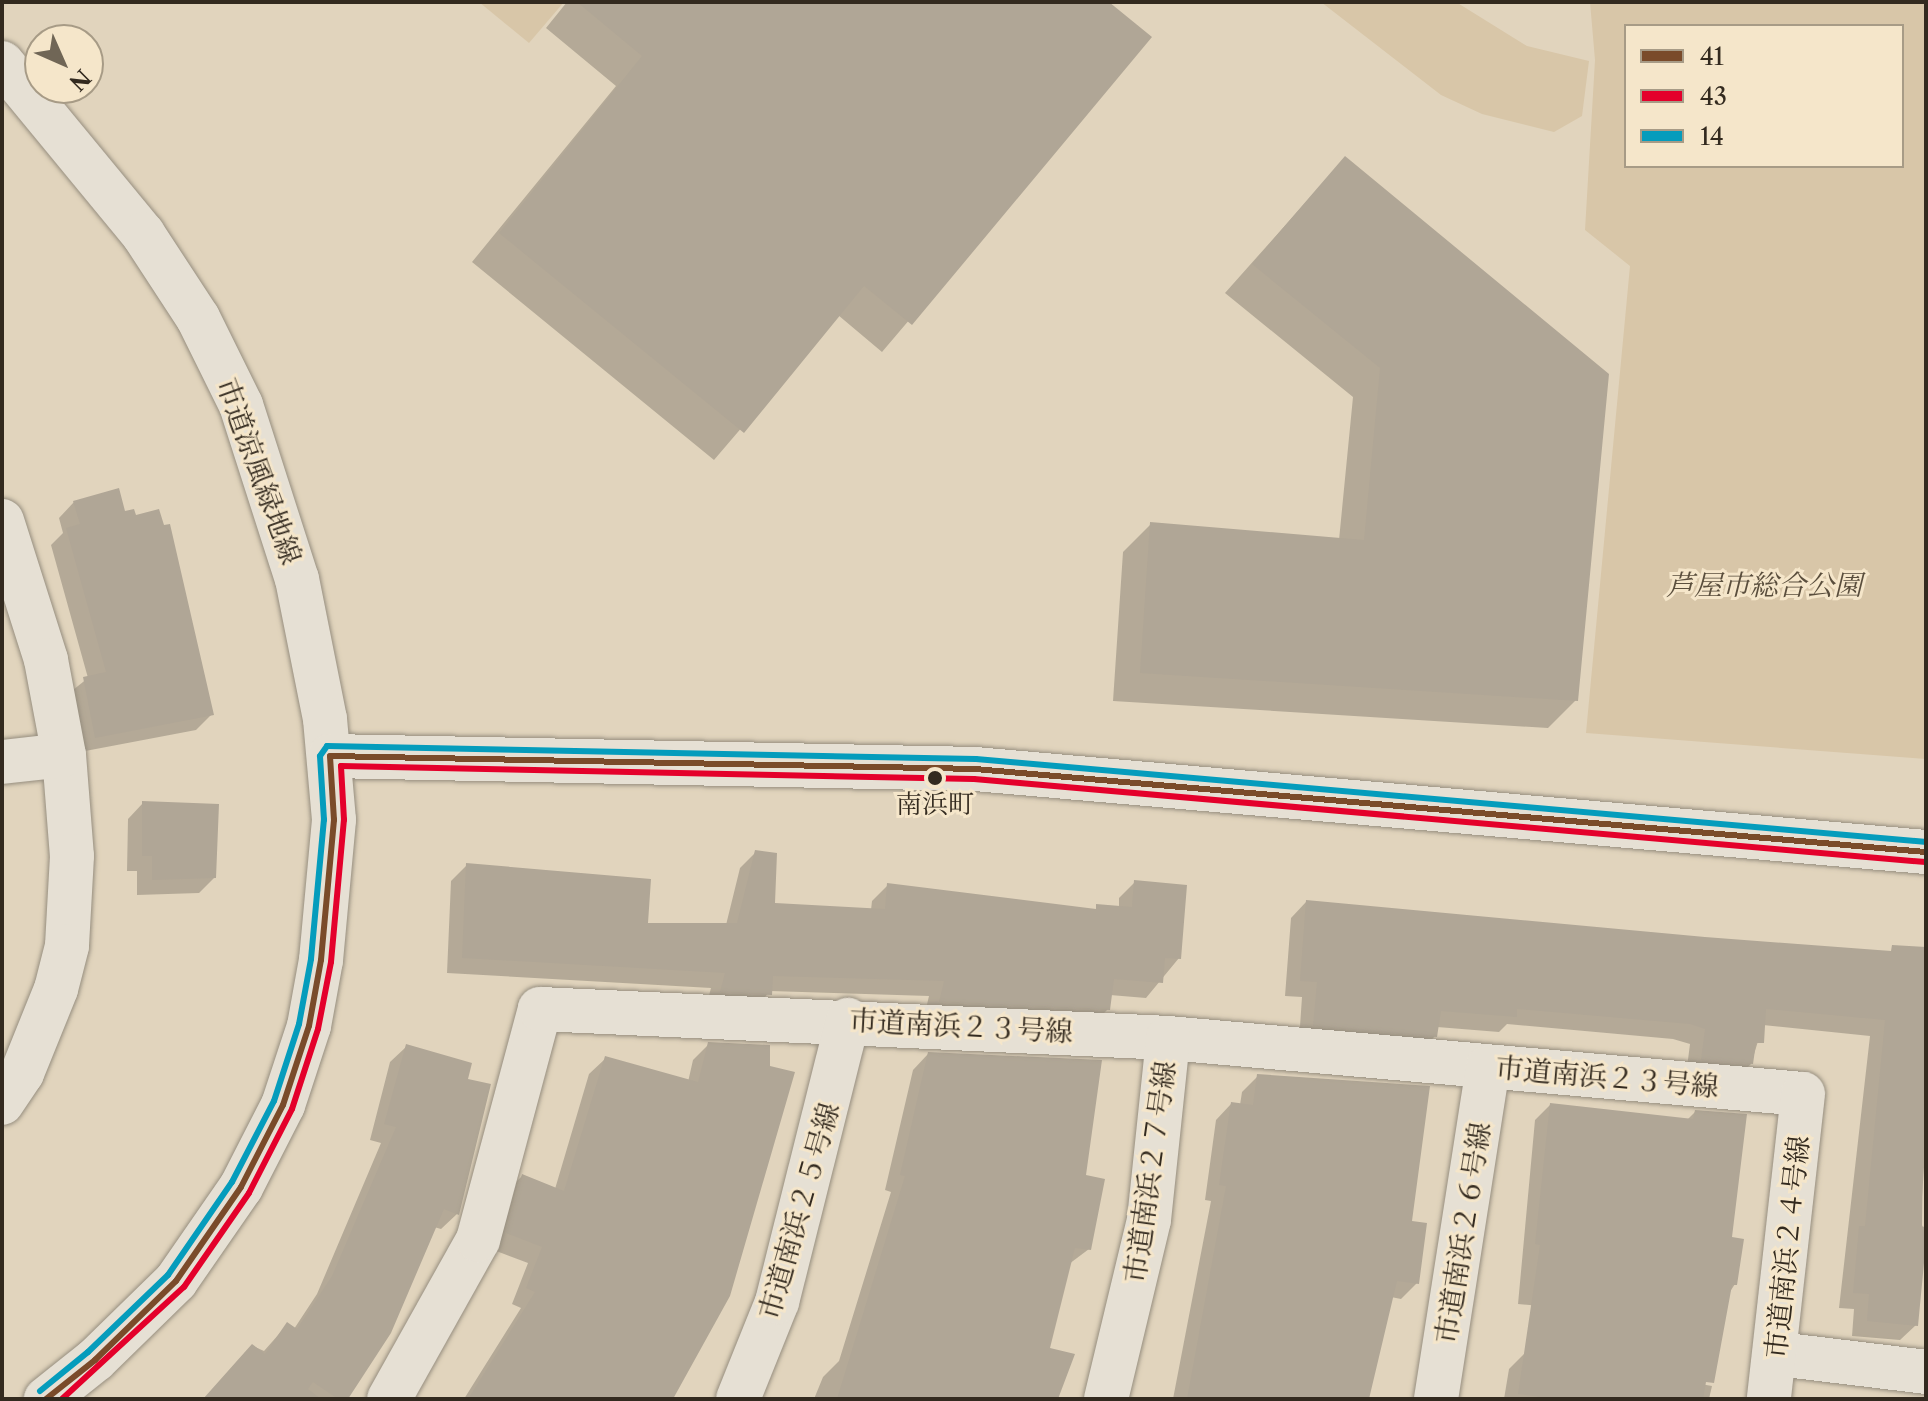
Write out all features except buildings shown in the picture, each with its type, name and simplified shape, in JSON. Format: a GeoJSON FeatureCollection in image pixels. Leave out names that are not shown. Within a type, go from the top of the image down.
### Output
{"type":"FeatureCollection","features":[{"type":"Feature","properties":{"kind":"street","name":"市道涼風緑地線"},"geometry":{"type":"LineString","coordinates":[[2,63],[143,234],[198,318],[241,405],[297,579],[330,756],[334,820],[321,960],[309,1026],[283,1105],[241,1187],[176,1281],[95,1360],[46,1399]]}},
{"type":"Feature","properties":{"kind":"street"},"geometry":{"type":"LineString","coordinates":[[2,521],[37,623],[64,755],[72,856],[67,946],[41,1032],[2,1103]]}},
{"type":"Feature","properties":{"kind":"street"},"geometry":{"type":"LineString","coordinates":[[2,762],[64,755]]}},
{"type":"Feature","properties":{"kind":"street"},"geometry":{"type":"LineString","coordinates":[[330,756],[975,769],[1926,852]]}},
{"type":"Feature","properties":{"kind":"street","name":"市道南浜２３号線"},"geometry":{"type":"LineString","coordinates":[[389,1399],[478,1240],[540,1009],[848,1020],[1168,1038],[1803,1094]]}},
{"type":"Feature","properties":{"kind":"street","name":"市道南浜２５号線"},"geometry":{"type":"LineString","coordinates":[[738,1399],[777,1302],[848,1020]]}},
{"type":"Feature","properties":{"kind":"street","name":"市道南浜２７号線"},"geometry":{"type":"LineString","coordinates":[[1106,1399],[1149,1220],[1168,1038]]}},
{"type":"Feature","properties":{"kind":"street","name":"市道南浜２６号線"},"geometry":{"type":"LineString","coordinates":[[1436,1399],[1488,1067]]}},
{"type":"Feature","properties":{"kind":"street","name":"市道南浜２４号線"},"geometry":{"type":"LineString","coordinates":[[1769,1399],[1778,1354],[1803,1094]]}},
{"type":"Feature","properties":{"kind":"street"},"geometry":{"type":"LineString","coordinates":[[1778,1354],[1926,1372]]}},
{"type":"Feature","properties":{"kind":"green space"},"geometry":{"type":"Polygon","coordinates":[[[479,2],[564,2],[529,43],[479,2]]]}},
{"type":"Feature","properties":{"kind":"green space"},"geometry":{"type":"Polygon","coordinates":[[[1321,2],[1456,2],[1527,46],[1589,61],[1582,116],[1554,132],[1482,114],[1441,95],[1321,2]]]}},
{"type":"Feature","properties":{"kind":"green space","name":"芦屋市総合公園"},"geometry":{"type":"Polygon","coordinates":[[[1590,2],[1926,2],[1926,759],[1586,733],[1630,266],[1585,230],[1595,60],[1590,2]]]}},
{"type":"Feature","properties":{"kind":"transit line","name":"14"},"geometry":{"type":"LineString","coordinates":[[40,1391],[88,1352],[168,1275],[232,1182],[274,1101],[299,1024],[311,959],[324,820],[320,756],[327,746],[976,759],[1926,842]]}},
{"type":"Feature","properties":{"kind":"transit line","name":"41"},"geometry":{"type":"LineString","coordinates":[[46,1399],[95,1360],[176,1281],[241,1187],[283,1105],[309,1026],[321,960],[334,820],[330,756],[975,769],[1926,852]]}},
{"type":"Feature","properties":{"kind":"transit line","name":"43"},"geometry":{"type":"LineString","coordinates":[[62,1399],[184,1287],[249,1193],[292,1109],[318,1029],[331,962],[344,820],[341,766],[974,779],[1925,862]]}},
{"type":"Feature","properties":{"kind":"place","name":"南浜町"},"geometry":{"type":"Point","coordinates":[935,778]}}]}
